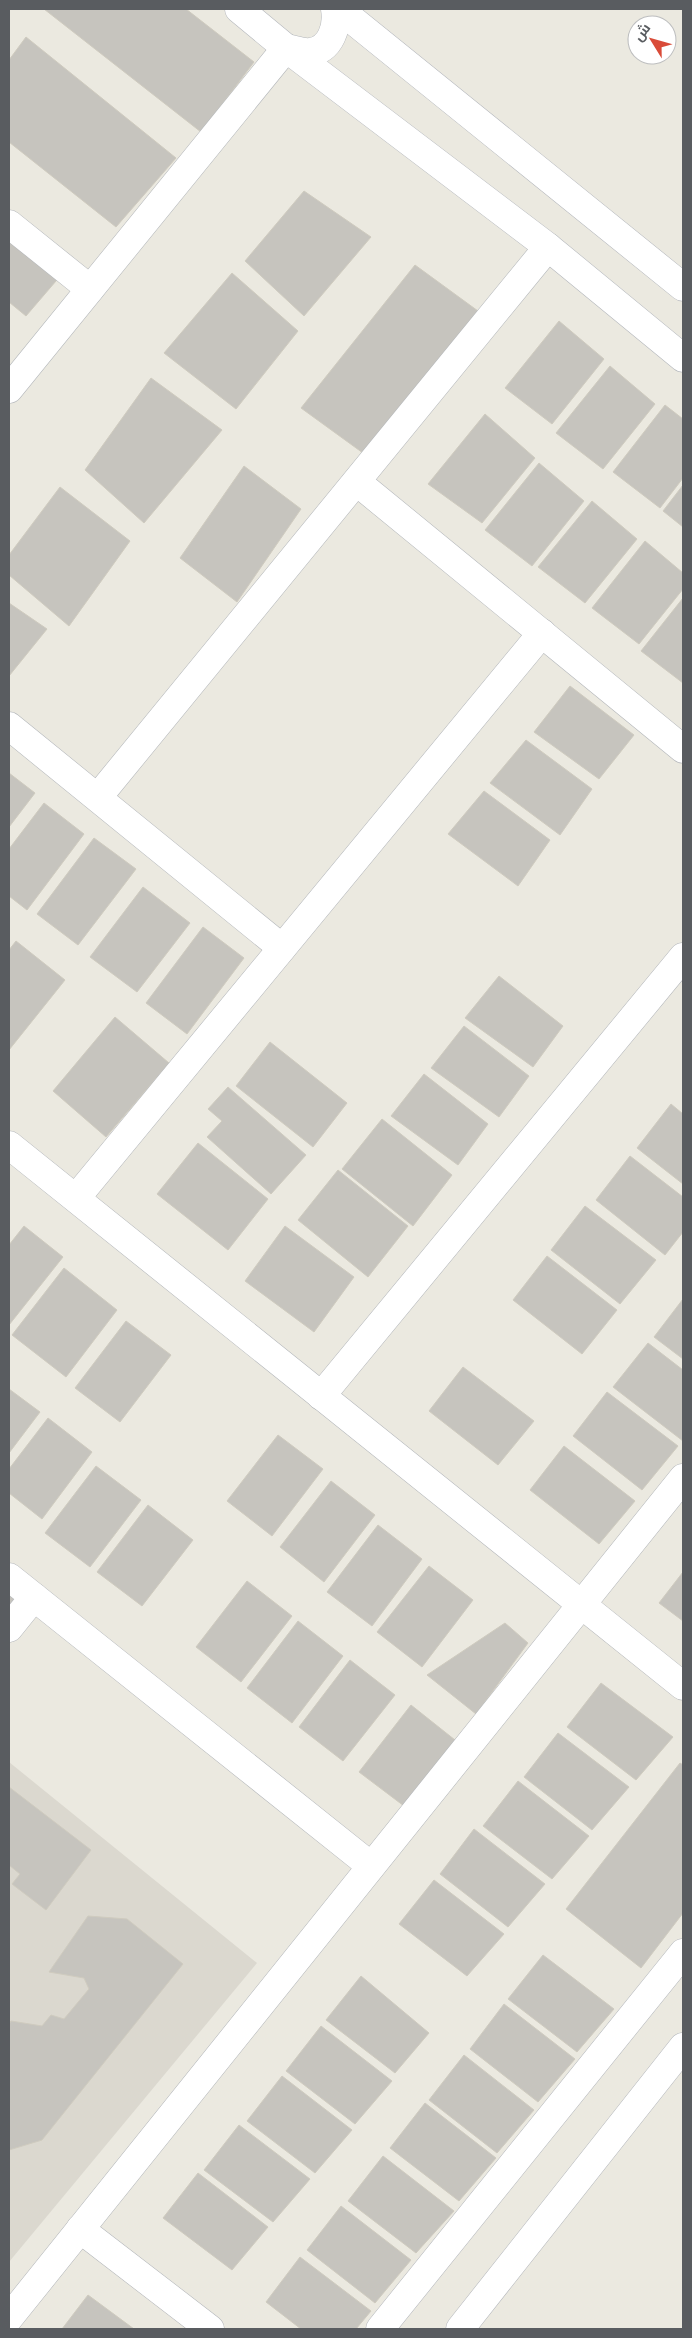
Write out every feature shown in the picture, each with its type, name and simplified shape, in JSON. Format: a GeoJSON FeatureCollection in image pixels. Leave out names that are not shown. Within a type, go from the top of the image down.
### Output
{"type":"FeatureCollection","features":[{"type":"Feature","properties":{"kind":"street"},"geometry":{"type":"LineString","coordinates":[[239,9],[286,48],[548,247],[683,358]]}},
{"type":"Feature","properties":{"kind":"street"},"geometry":{"type":"LineString","coordinates":[[286,48],[310,52],[323,46],[333,34],[337,20],[337,9]]}},
{"type":"Feature","properties":{"kind":"street"},"geometry":{"type":"LineString","coordinates":[[337,9],[683,287]]}},
{"type":"Feature","properties":{"kind":"street"},"geometry":{"type":"LineString","coordinates":[[9,389],[286,48]]}},
{"type":"Feature","properties":{"kind":"street"},"geometry":{"type":"LineString","coordinates":[[9,224],[90,289]]}},
{"type":"Feature","properties":{"kind":"street"},"geometry":{"type":"LineString","coordinates":[[98,797],[548,247]]}},
{"type":"Feature","properties":{"kind":"street"},"geometry":{"type":"LineString","coordinates":[[356,482],[683,749]]}},
{"type":"Feature","properties":{"kind":"street"},"geometry":{"type":"LineString","coordinates":[[76,1198],[542,633]]}},
{"type":"Feature","properties":{"kind":"street"},"geometry":{"type":"LineString","coordinates":[[9,726],[282,948]]}},
{"type":"Feature","properties":{"kind":"street"},"geometry":{"type":"LineString","coordinates":[[321,1396],[683,957]]}},
{"type":"Feature","properties":{"kind":"street"},"geometry":{"type":"LineString","coordinates":[[9,1144],[683,1686]]}},
{"type":"Feature","properties":{"kind":"street"},"geometry":{"type":"LineString","coordinates":[[9,2318],[683,1478]]}},
{"type":"Feature","properties":{"kind":"street"},"geometry":{"type":"LineString","coordinates":[[9,1577],[371,1866]]}},
{"type":"Feature","properties":{"kind":"street"},"geometry":{"type":"LineString","coordinates":[[9,1628],[34,1597]]}},
{"type":"Feature","properties":{"kind":"street"},"geometry":{"type":"LineString","coordinates":[[380,2329],[683,1953]]}},
{"type":"Feature","properties":{"kind":"street"},"geometry":{"type":"LineString","coordinates":[[460,2329],[683,2047]]}},
{"type":"Feature","properties":{"kind":"street"},"geometry":{"type":"LineString","coordinates":[[80,2229],[210,2329]]}},
{"type":"Feature","properties":{"kind":"shaded area"},"geometry":{"type":"Polygon","coordinates":[[[9,1762],[257,1963],[9,2262],[9,1762]]]}},
{"type":"Feature","properties":{"kind":"building"},"geometry":{"type":"Polygon","coordinates":[[[44,9],[186,9],[254,62],[201,132],[44,9]]]}},
{"type":"Feature","properties":{"kind":"building"},"geometry":{"type":"Polygon","coordinates":[[[26,37],[176,158],[116,227],[9,142],[9,60],[26,37]]]}},
{"type":"Feature","properties":{"kind":"building"},"geometry":{"type":"Polygon","coordinates":[[[304,191],[371,237],[304,316],[245,261],[304,191]]]}},
{"type":"Feature","properties":{"kind":"building"},"geometry":{"type":"Polygon","coordinates":[[[9,221],[68,267],[26,316],[9,302],[9,221]]]}},
{"type":"Feature","properties":{"kind":"building"},"geometry":{"type":"Polygon","coordinates":[[[415,265],[478,311],[363,453],[301,408],[415,265]]]}},
{"type":"Feature","properties":{"kind":"building"},"geometry":{"type":"Polygon","coordinates":[[[232,273],[298,331],[236,409],[164,353],[232,273]]]}},
{"type":"Feature","properties":{"kind":"building"},"geometry":{"type":"Polygon","coordinates":[[[559,321],[604,359],[552,424],[505,388],[559,321]]]}},
{"type":"Feature","properties":{"kind":"building"},"geometry":{"type":"Polygon","coordinates":[[[610,366],[655,404],[603,469],[556,433],[610,366]]]}},
{"type":"Feature","properties":{"kind":"building"},"geometry":{"type":"Polygon","coordinates":[[[151,378],[222,430],[144,523],[85,470],[151,378]]]}},
{"type":"Feature","properties":{"kind":"building"},"geometry":{"type":"Polygon","coordinates":[[[665,405],[683,419],[683,478],[660,508],[613,472],[665,405]]]}},
{"type":"Feature","properties":{"kind":"building"},"geometry":{"type":"Polygon","coordinates":[[[485,414],[535,458],[482,523],[428,484],[485,414]]]}},
{"type":"Feature","properties":{"kind":"building"},"geometry":{"type":"Polygon","coordinates":[[[539,463],[584,501],[532,566],[485,530],[539,463]]]}},
{"type":"Feature","properties":{"kind":"building"},"geometry":{"type":"Polygon","coordinates":[[[244,466],[301,509],[237,602],[180,558],[244,466]]]}},
{"type":"Feature","properties":{"kind":"building"},"geometry":{"type":"Polygon","coordinates":[[[683,485],[683,527],[663,511],[683,485]]]}},
{"type":"Feature","properties":{"kind":"building"},"geometry":{"type":"Polygon","coordinates":[[[60,487],[130,541],[69,626],[9,575],[9,555],[60,487]]]}},
{"type":"Feature","properties":{"kind":"building"},"geometry":{"type":"Polygon","coordinates":[[[592,501],[637,539],[585,603],[538,567],[592,501]]]}},
{"type":"Feature","properties":{"kind":"building"},"geometry":{"type":"Polygon","coordinates":[[[645,541],[683,573],[683,589],[639,644],[592,608],[645,541]]]}},
{"type":"Feature","properties":{"kind":"building"},"geometry":{"type":"Polygon","coordinates":[[[683,598],[683,683],[641,651],[683,598]]]}},
{"type":"Feature","properties":{"kind":"building"},"geometry":{"type":"Polygon","coordinates":[[[9,603],[47,629],[9,676],[9,603]]]}},
{"type":"Feature","properties":{"kind":"building"},"geometry":{"type":"Polygon","coordinates":[[[570,686],[634,735],[599,779],[534,732],[570,686]]]}},
{"type":"Feature","properties":{"kind":"building"},"geometry":{"type":"Polygon","coordinates":[[[526,740],[592,789],[560,835],[490,783],[526,740]]]}},
{"type":"Feature","properties":{"kind":"building"},"geometry":{"type":"Polygon","coordinates":[[[9,773],[35,793],[9,827],[9,773]]]}},
{"type":"Feature","properties":{"kind":"building"},"geometry":{"type":"Polygon","coordinates":[[[484,791],[550,840],[518,886],[448,834],[484,791]]]}},
{"type":"Feature","properties":{"kind":"building"},"geometry":{"type":"Polygon","coordinates":[[[44,803],[84,834],[27,910],[9,896],[9,849],[44,803]]]}},
{"type":"Feature","properties":{"kind":"building"},"geometry":{"type":"Polygon","coordinates":[[[94,838],[136,869],[78,945],[37,914],[94,838]]]}},
{"type":"Feature","properties":{"kind":"building"},"geometry":{"type":"Polygon","coordinates":[[[143,887],[190,923],[137,992],[90,957],[143,887]]]}},
{"type":"Feature","properties":{"kind":"building"},"geometry":{"type":"Polygon","coordinates":[[[203,927],[244,958],[187,1034],[146,1003],[203,927]]]}},
{"type":"Feature","properties":{"kind":"building"},"geometry":{"type":"Polygon","coordinates":[[[16,941],[65,980],[9,1050],[9,950],[16,941]]]}},
{"type":"Feature","properties":{"kind":"building"},"geometry":{"type":"Polygon","coordinates":[[[499,976],[563,1026],[533,1067],[465,1018],[499,976]]]}},
{"type":"Feature","properties":{"kind":"building"},"geometry":{"type":"Polygon","coordinates":[[[115,1017],[169,1063],[106,1137],[53,1091],[115,1017]]]}},
{"type":"Feature","properties":{"kind":"building"},"geometry":{"type":"Polygon","coordinates":[[[464,1026],[529,1076],[499,1117],[431,1068],[464,1026]]]}},
{"type":"Feature","properties":{"kind":"building"},"geometry":{"type":"Polygon","coordinates":[[[270,1042],[347,1103],[313,1147],[236,1086],[270,1042]]]}},
{"type":"Feature","properties":{"kind":"building"},"geometry":{"type":"Polygon","coordinates":[[[424,1074],[488,1124],[458,1165],[391,1116],[424,1074]]]}},
{"type":"Feature","properties":{"kind":"building"},"geometry":{"type":"Polygon","coordinates":[[[228,1087],[306,1155],[271,1194],[207,1137],[222,1121],[208,1109],[228,1087]]]}},
{"type":"Feature","properties":{"kind":"building"},"geometry":{"type":"Polygon","coordinates":[[[671,1104],[683,1114],[683,1184],[637,1148],[671,1104]]]}},
{"type":"Feature","properties":{"kind":"building"},"geometry":{"type":"Polygon","coordinates":[[[382,1119],[452,1175],[413,1226],[342,1169],[382,1119]]]}},
{"type":"Feature","properties":{"kind":"building"},"geometry":{"type":"Polygon","coordinates":[[[198,1143],[268,1199],[228,1250],[157,1194],[198,1143]]]}},
{"type":"Feature","properties":{"kind":"building"},"geometry":{"type":"Polygon","coordinates":[[[630,1156],[683,1197],[683,1232],[665,1255],[596,1200],[630,1156]]]}},
{"type":"Feature","properties":{"kind":"building"},"geometry":{"type":"Polygon","coordinates":[[[338,1170],[408,1226],[368,1277],[298,1220],[338,1170]]]}},
{"type":"Feature","properties":{"kind":"building"},"geometry":{"type":"Polygon","coordinates":[[[585,1206],[656,1260],[620,1304],[551,1250],[585,1206]]]}},
{"type":"Feature","properties":{"kind":"building"},"geometry":{"type":"Polygon","coordinates":[[[24,1226],[63,1257],[9,1325],[9,1245],[24,1226]]]}},
{"type":"Feature","properties":{"kind":"building"},"geometry":{"type":"Polygon","coordinates":[[[285,1226],[354,1277],[314,1332],[245,1281],[285,1226]]]}},
{"type":"Feature","properties":{"kind":"building"},"geometry":{"type":"Polygon","coordinates":[[[547,1256],[617,1310],[582,1354],[513,1300],[547,1256]]]}},
{"type":"Feature","properties":{"kind":"building"},"geometry":{"type":"Polygon","coordinates":[[[64,1268],[117,1310],[66,1377],[12,1335],[64,1268]]]}},
{"type":"Feature","properties":{"kind":"building"},"geometry":{"type":"Polygon","coordinates":[[[683,1299],[683,1359],[654,1337],[683,1299]]]}},
{"type":"Feature","properties":{"kind":"building"},"geometry":{"type":"Polygon","coordinates":[[[126,1321],[171,1355],[120,1422],[75,1388],[126,1321]]]}},
{"type":"Feature","properties":{"kind":"building"},"geometry":{"type":"Polygon","coordinates":[[[648,1343],[683,1370],[683,1441],[613,1387],[648,1343]]]}},
{"type":"Feature","properties":{"kind":"building"},"geometry":{"type":"Polygon","coordinates":[[[463,1367],[534,1421],[498,1465],[429,1411],[463,1367]]]}},
{"type":"Feature","properties":{"kind":"building"},"geometry":{"type":"Polygon","coordinates":[[[9,1389],[40,1412],[9,1453],[9,1389]]]}},
{"type":"Feature","properties":{"kind":"building"},"geometry":{"type":"Polygon","coordinates":[[[607,1392],[678,1446],[642,1490],[573,1436],[607,1392]]]}},
{"type":"Feature","properties":{"kind":"building"},"geometry":{"type":"Polygon","coordinates":[[[48,1418],[92,1452],[42,1519],[9,1493],[9,1469],[48,1418]]]}},
{"type":"Feature","properties":{"kind":"building"},"geometry":{"type":"Polygon","coordinates":[[[278,1435],[323,1469],[272,1536],[227,1501],[278,1435]]]}},
{"type":"Feature","properties":{"kind":"building"},"geometry":{"type":"Polygon","coordinates":[[[564,1446],[635,1501],[599,1544],[530,1490],[564,1446]]]}},
{"type":"Feature","properties":{"kind":"building"},"geometry":{"type":"Polygon","coordinates":[[[96,1466],[141,1500],[90,1567],[45,1533],[96,1466]]]}},
{"type":"Feature","properties":{"kind":"building"},"geometry":{"type":"Polygon","coordinates":[[[331,1481],[375,1515],[324,1582],[280,1547],[331,1481]]]}},
{"type":"Feature","properties":{"kind":"building"},"geometry":{"type":"Polygon","coordinates":[[[148,1505],[193,1540],[142,1606],[97,1572],[148,1505]]]}},
{"type":"Feature","properties":{"kind":"building"},"geometry":{"type":"Polygon","coordinates":[[[378,1525],[422,1559],[372,1626],[327,1592],[378,1525]]]}},
{"type":"Feature","properties":{"kind":"building"},"geometry":{"type":"Polygon","coordinates":[[[429,1566],[473,1600],[422,1667],[377,1632],[429,1566]]]}},
{"type":"Feature","properties":{"kind":"building"},"geometry":{"type":"Polygon","coordinates":[[[683,1572],[683,1621],[659,1603],[683,1572]]]}},
{"type":"Feature","properties":{"kind":"building"},"geometry":{"type":"Polygon","coordinates":[[[247,1581],[292,1616],[241,1682],[196,1647],[247,1581]]]}},
{"type":"Feature","properties":{"kind":"building"},"geometry":{"type":"Polygon","coordinates":[[[9,1594],[17,1600],[9,1611],[9,1594]]]}},
{"type":"Feature","properties":{"kind":"building"},"geometry":{"type":"Polygon","coordinates":[[[298,1621],[343,1656],[292,1723],[247,1688],[298,1621]]]}},
{"type":"Feature","properties":{"kind":"building"},"geometry":{"type":"Polygon","coordinates":[[[505,1623],[528,1643],[476,1714],[427,1675],[505,1623]]]}},
{"type":"Feature","properties":{"kind":"building"},"geometry":{"type":"Polygon","coordinates":[[[350,1660],[395,1695],[343,1761],[299,1727],[350,1660]]]}},
{"type":"Feature","properties":{"kind":"building"},"geometry":{"type":"Polygon","coordinates":[[[601,1683],[673,1737],[636,1780],[567,1727],[601,1683]]]}},
{"type":"Feature","properties":{"kind":"building"},"geometry":{"type":"Polygon","coordinates":[[[411,1705],[455,1740],[404,1806],[359,1772],[411,1705]]]}},
{"type":"Feature","properties":{"kind":"building"},"geometry":{"type":"Polygon","coordinates":[[[558,1733],[629,1787],[592,1830],[524,1777],[558,1733]]]}},
{"type":"Feature","properties":{"kind":"building"},"geometry":{"type":"Polygon","coordinates":[[[680,1763],[683,1765],[683,1913],[641,1968],[566,1909],[680,1763]]]}},
{"type":"Feature","properties":{"kind":"building"},"geometry":{"type":"Polygon","coordinates":[[[518,1781],[589,1836],[552,1879],[483,1826],[518,1781]]]}},
{"type":"Feature","properties":{"kind":"building"},"geometry":{"type":"Polygon","coordinates":[[[9,1787],[91,1850],[46,1910],[12,1884],[20,1874],[9,1865],[9,1787]]]}},
{"type":"Feature","properties":{"kind":"building"},"geometry":{"type":"Polygon","coordinates":[[[474,1829],[545,1884],[508,1927],[440,1874],[474,1829]]]}},
{"type":"Feature","properties":{"kind":"building"},"geometry":{"type":"Polygon","coordinates":[[[434,1880],[504,1934],[467,1976],[399,1924],[434,1880]]]}},
{"type":"Feature","properties":{"kind":"building"},"geometry":{"type":"Polygon","coordinates":[[[88,1916],[127,1919],[183,1964],[42,2140],[9,2150],[9,2024],[11,2021],[42,2026],[51,2015],[64,2019],[89,1989],[84,1978],[49,1972],[88,1916]]]}},
{"type":"Feature","properties":{"kind":"building"},"geometry":{"type":"Polygon","coordinates":[[[543,1955],[614,2009],[577,2052],[508,1999],[543,1955]]]}},
{"type":"Feature","properties":{"kind":"building"},"geometry":{"type":"Polygon","coordinates":[[[361,1976],[429,2033],[395,2073],[326,2020],[361,1976]]]}},
{"type":"Feature","properties":{"kind":"building"},"geometry":{"type":"Polygon","coordinates":[[[504,2004],[575,2059],[538,2102],[470,2049],[504,2004]]]}},
{"type":"Feature","properties":{"kind":"building"},"geometry":{"type":"Polygon","coordinates":[[[321,2026],[392,2081],[355,2124],[286,2071],[321,2026]]]}},
{"type":"Feature","properties":{"kind":"building"},"geometry":{"type":"Polygon","coordinates":[[[464,2055],[534,2110],[497,2153],[429,2100],[464,2055]]]}},
{"type":"Feature","properties":{"kind":"building"},"geometry":{"type":"Polygon","coordinates":[[[282,2076],[352,2130],[315,2173],[247,2121],[282,2076]]]}},
{"type":"Feature","properties":{"kind":"building"},"geometry":{"type":"Polygon","coordinates":[[[425,2103],[496,2158],[459,2201],[390,2148],[425,2103]]]}},
{"type":"Feature","properties":{"kind":"building"},"geometry":{"type":"Polygon","coordinates":[[[239,2125],[310,2179],[273,2222],[204,2170],[239,2125]]]}},
{"type":"Feature","properties":{"kind":"building"},"geometry":{"type":"Polygon","coordinates":[[[383,2156],[454,2211],[416,2253],[348,2201],[383,2156]]]}},
{"type":"Feature","properties":{"kind":"building"},"geometry":{"type":"Polygon","coordinates":[[[198,2173],[268,2227],[232,2270],[163,2218],[198,2173]]]}},
{"type":"Feature","properties":{"kind":"building"},"geometry":{"type":"Polygon","coordinates":[[[341,2206],[411,2260],[375,2303],[307,2250],[341,2206]]]}},
{"type":"Feature","properties":{"kind":"building"},"geometry":{"type":"Polygon","coordinates":[[[300,2257],[371,2311],[356,2329],[301,2329],[266,2302],[300,2257]]]}},
{"type":"Feature","properties":{"kind":"building"},"geometry":{"type":"Polygon","coordinates":[[[88,2295],[134,2329],[62,2329],[88,2295]]]}}]}
